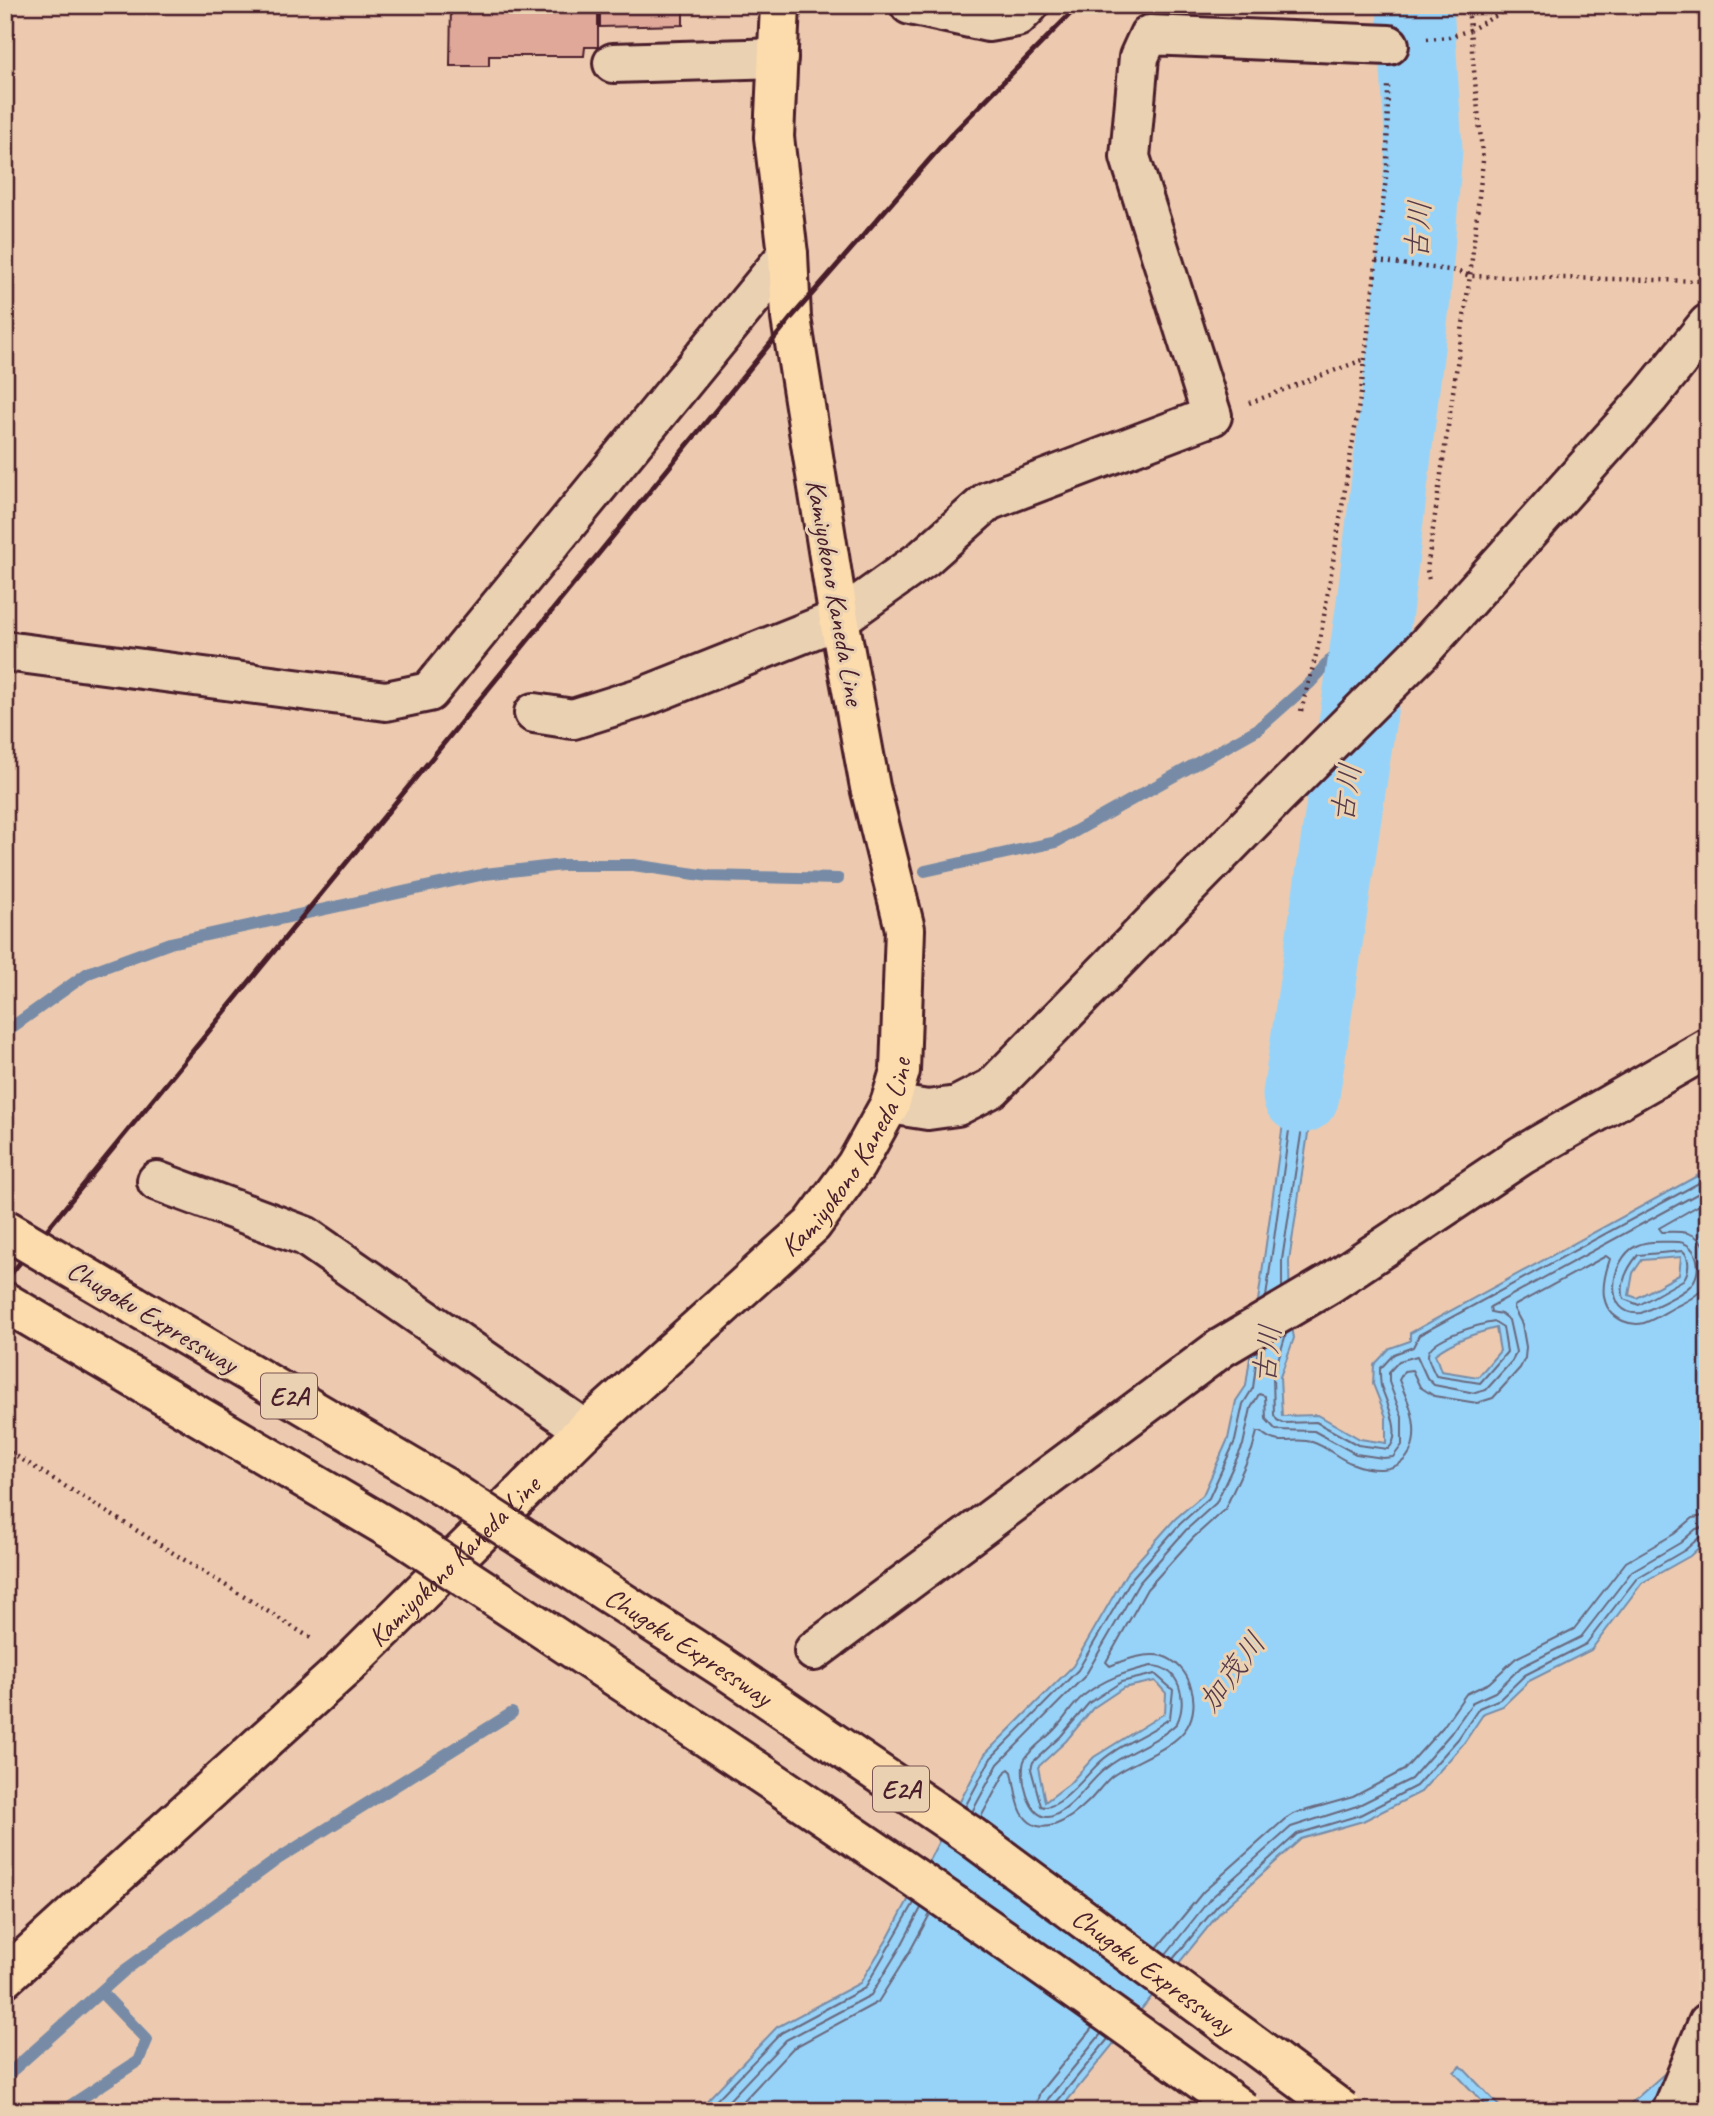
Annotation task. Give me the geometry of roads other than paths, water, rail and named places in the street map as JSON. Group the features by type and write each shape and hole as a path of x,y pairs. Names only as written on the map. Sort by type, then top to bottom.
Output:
{"main road":[{"name":"Kamiyokono Kaneda Line","path":"5,1977 350,1662 585,1430 812,1225 856,1165 890,1104 901,1071 905,929 870,787 839,619 791,318 788,254 774,137 780,5"},
{"name":"Chugoku Expressway","path":"5,1229 444,1488 722,1667 971,1836 1343,2111"},
{"name":"E2A","path":"5,1302 399,1534 683,1721 933,1891 1243,2111"}],"street":[{"path":"910,5 988,22 1017,17 1029,5"},
{"path":"534,713 573,719 643,697 839,619 924,558 988,501 1212,416 1130,158 1139,57 1149,35 1389,45"},
{"path":"613,63 778,58"},
{"path":"5,651 386,701 429,692 788,254"},
{"path":"890,1104 928,1110 957,1106 992,1088 1428,643 1650,396 1708,324"},
{"path":"814,1651 1221,1348 1329,1284 1522,1155 1708,1048"},
{"path":"157,1181 305,1236 585,1430"},
{"path":"1672,2111 1708,2022"}],"water":[{"name":"加茂川","path":"1302,989 1329,992 1289,1261 1290,1316 1294,1338 1280,1377 1282,1416 1318,1415 1360,1439 1386,1443 1386,1417 1373,1384 1374,1365 1390,1348 1410,1341 1410,1333 1708,1170 1708,1539 1690,1556 1642,1583 1591,1650 1529,1681 1503,1706 1484,1713 1464,1743 1421,1792 1363,1821 1301,1839 1221,1911 1059,2111 697,2111 777,2027 860,1983 888,1938 985,1754 1073,1666 1126,1574 1175,1519 1203,1495 1228,1439 1236,1401 1246,1386","holes":["1681,1257 1679,1275 1637,1298 1629,1295 1633,1273 1642,1260","1496,1328 1500,1351 1478,1377 1441,1371 1435,1354 1472,1335","1155,1681 1166,1693 1165,1713 1094,1757 1069,1784 1045,1802 1038,1767 1066,1741 1093,1708 1123,1688"]},
{"path":"1461,2066 1504,2111 1491,2111 1454,2072"},
{"path":"1673,2066 1667,2087 1641,2111 1622,2111"}],"waterway":[{"name":"古川","path":"1301,1095 1374,611 1412,297 1424,150 1415,5"},
{"path":"925,871 1056,842 1258,729 1310,683 1374,611"},
{"path":"5,1032 88,973 170,943 485,874 562,865 633,865 709,876 838,879"},
{"path":"5,2077 125,1970 278,1859 512,1713"},
{"path":"62,2111 138,2061 147,2040 101,1992"}],"railway":[{"path":"5,1281 791,318 951,135 1079,5"}]}
